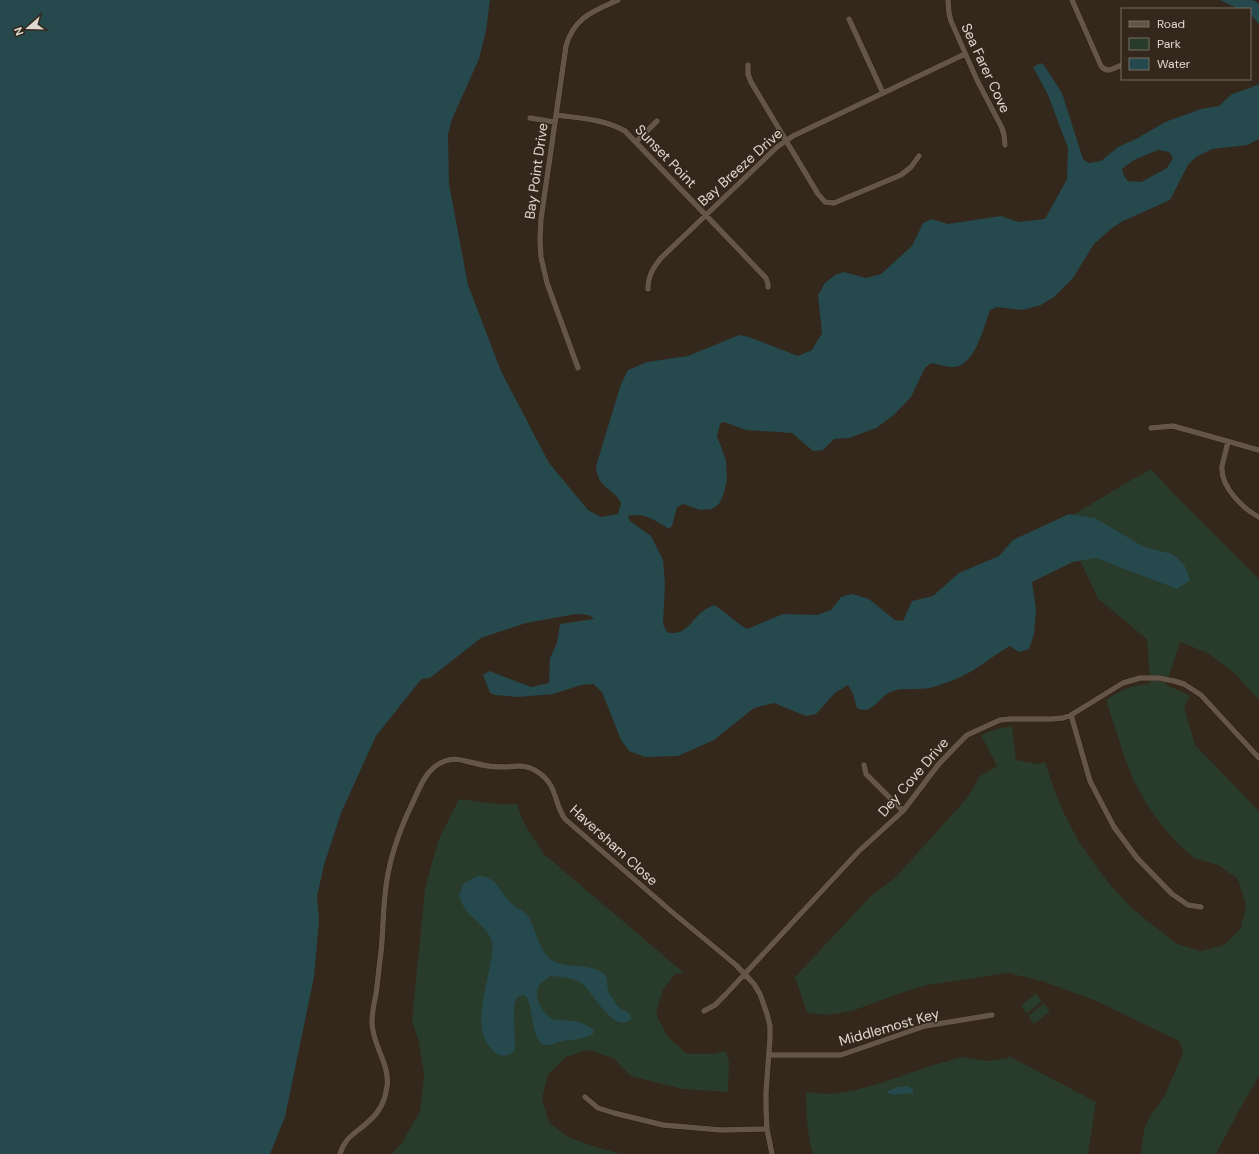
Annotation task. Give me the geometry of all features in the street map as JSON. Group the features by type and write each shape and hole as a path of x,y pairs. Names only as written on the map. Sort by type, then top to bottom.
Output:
{"street":[{"name":"Bay Point Drive","path":"578,368 547,283 540,250 541,219 566,46 572,30 582,18 618,0"},
{"name":"Sea Farer Cove","path":"948,0 951,21 977,80 1002,128 1005,145"},
{"path":"1072,0 1101,66 1106,71"},
{"path":"849,19 883,93"},
{"name":"Bay Breeze Drive","path":"648,289 649,276 661,258 785,141 965,54"},
{"path":"748,65 748,74 751,82 785,141 818,194 822,199 829,203 834,203 845,199 901,174 911,167 919,156"},
{"path":"1102,77 1106,71 1121,65"},
{"name":"Sunset Point","path":"556,115 597,121 613,125 625,131 766,278 768,287"},
{"path":"530,118 555,122"},
{"path":"636,142 657,121"},
{"path":"1151,428 1173,426 1259,450"},
{"path":"1228,442 1222,468 1224,481 1229,490 1249,511 1259,517"},
{"name":"Dey Cove Drive","path":"704,1011 715,1005 859,851 903,811 938,765 958,744 968,735 1000,720 1063,718 1071,715 1123,683 1140,678 1159,678 1184,684 1201,695 1259,758"},
{"path":"1071,715 1090,781 1114,827 1137,858 1172,894 1188,905 1201,907"},
{"name":"Haversham Close","path":"340,1154 344,1143 348,1138 369,1122 374,1116 384,1099 387,1088 387,1071 373,1035 372,1018 379,966 385,894 398,837 416,794 427,774 443,762 456,759 482,765 523,767 536,771 542,775 551,786 557,806 565,819 745,974 760,994 767,1014 770,1038 766,1109 767,1130 772,1154"},
{"path":"864,766 866,774 903,811"},
{"name":"Middlemost Key","path":"769,1055 841,1055 925,1026 992,1015"},
{"path":"585,1097 598,1108 663,1125 721,1130 767,1130"}],"green space":[{"path":"1151,469 1259,579 1259,700 1235,674 1208,653 1180,642 1166,685 1190,696 1184,707 1195,745 1259,811 1259,1076 1216,1154 1141,1154 1144,1129 1150,1116 1164,1097 1183,1053 1179,1041 1096,1001 1045,982 1008,973 928,985 852,1011 830,1015 807,1013 794,978 871,896 895,878 967,798 980,776 997,766 981,735 996,729 1012,726 1016,760 1039,764 1045,762 1065,815 1078,840 1112,887 1133,909 1177,944 1200,951 1224,945 1241,928 1246,905 1238,879 1218,865 1194,858 1175,841 1146,803 1133,779 1106,700 1126,689 1150,684 1147,639 1098,599 1062,522"},
{"path":"459,799 498,804 517,804 524,823 544,854 684,973 675,974 663,990 656,1014 668,1037 687,1054 713,1054 725,1051 729,1061 728,1092 682,1089 631,1076 613,1058 588,1050 566,1057 548,1075 542,1099 549,1122 568,1137 621,1154 392,1154 403,1141 420,1111 424,1075 419,1043 412,1020 425,889 438,841"},
{"path":"1036,993 1042,1001 1027,1014 1021,1006"},
{"path":"1044,1003 1050,1011 1034,1024 1028,1016"},
{"path":"964,1057 989,1061 1011,1057 1096,1102 1088,1154 813,1154 807,1123 806,1092 829,1094 869,1087"}],"water":[{"path":"0,0 490,0 486,31 479,59 452,119 448,135 449,184 468,285 501,371 549,463 588,510 601,517 618,514 621,503 614,493 599,480 596,466 621,384 628,370 647,362 688,356 739,335 749,337 798,356 812,350 822,333 818,295 825,283 835,275 844,272 866,278 881,274 912,246 923,223 932,219 948,224 1001,216 1019,222 1045,219 1067,179 1068,148 1048,95 1033,67 1041,63 1044,65 1062,93 1083,159 1089,163 1101,161 1118,147 1136,139 1165,122 1201,109 1219,106 1232,94 1259,84 1259,139 1247,145 1212,149 1196,157 1188,165 1170,200 1121,222 1111,229 1094,244 1073,278 1054,297 1041,305 1023,310 997,307 990,310 978,344 967,360 961,365 953,367 931,363 925,368 911,397 894,415 876,428 849,438 834,439 823,450 813,451 792,433 746,430 724,422 720,424 717,436 726,460 727,480 724,493 719,504 712,509 700,510 683,504 677,507 672,526 669,529 655,520 645,516 628,516 630,521 651,536 663,560 665,584 663,624 667,632 674,633 684,630 704,610 714,605 747,629 783,614 817,615 831,610 841,597 852,594 869,599 895,620 903,621 912,601 933,596 959,573 999,556 1013,540 1069,514 1095,518 1144,547 1172,554 1184,564 1190,580 1177,589 1096,558 1073,562 1032,582 1036,610 1034,634 1029,649 1019,652 1010,646 972,671 958,678 923,689 902,689 893,691 888,693 868,709 863,710 857,708 853,694 848,685 835,693 816,714 806,716 774,703 754,708 714,740 678,756 645,757 629,751 621,740 602,692 593,684 581,685 553,694 518,697 495,695 490,693 483,675 489,671 531,687 549,683 550,658 557,643 560,624 594,619 589,615 576,614 526,623 481,638 430,678 422,679 419,682 376,736 341,813 324,865 317,897 319,920 314,977 285,1117 270,1154 0,1154","holes":["1158,150 1169,152 1173,158 1167,168 1141,182 1128,181 1124,176 1122,169 1134,160"]},
{"path":"1220,0 1253,0 1259,4 1259,24 1251,15 1251,8 1237,8"},
{"path":"478,876 494,882 508,900 529,918 540,945 548,957 561,964 592,968 605,975 609,994 621,1009 630,1014 631,1019 624,1023 618,1022 604,1010 581,983 570,978 550,976 540,984 537,993 539,1003 545,1013 554,1019 583,1023 594,1031 593,1034 582,1038 549,1045 540,1043 535,1031 528,1000 525,995 522,995 517,999 514,1007 515,1050 506,1056 499,1055 493,1051 488,1045 484,1036 481,1016 492,956 492,942 488,933 465,909 459,895 464,883"},
{"path":"908,1086 913,1089 913,1093 893,1095 888,1093 888,1091 897,1087"}]}
